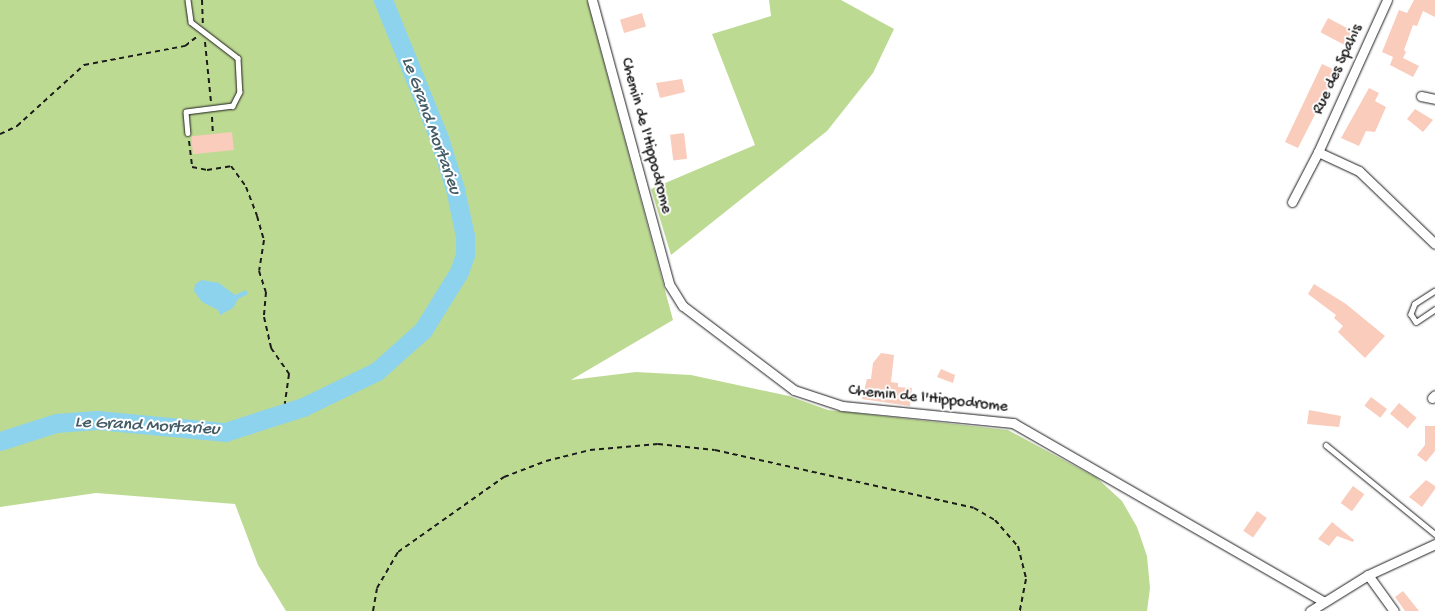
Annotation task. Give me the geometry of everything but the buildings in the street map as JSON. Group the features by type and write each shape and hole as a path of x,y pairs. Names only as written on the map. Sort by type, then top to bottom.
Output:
{"street":[{"name":"Chemin de l'Hippodrome","path":"592,0 669,284 683,306 794,390 842,406 1013,423 1323,601"},
{"name":"Rue des Spahis","path":"1292,202 1318,152 1387,0"},
{"path":"1421,96 1435,99"},
{"path":"1318,152 1359,171 1435,244"},
{"path":"1310,611 1323,601 1368,575 1435,544"},
{"path":"1368,575 1394,611"}],"lane":[{"path":"188,0 191,22 238,58 240,92 233,106 186,112 188,133"},
{"path":"1435,291 1415,304 1411,314 1416,322 1435,309"},
{"path":"1326,445 1435,534"}],"path":[{"path":"202,0 213,134"},
{"path":"0,134 18,126 84,64 185,46 204,32"},
{"path":"188,133 192,167 207,170 231,166 246,187 257,216 264,240 259,272 266,292 266,325 270,348 289,374 285,404"},
{"path":"373,611 377,588 398,552 412,540 504,477 546,460 590,450 658,444 716,450 974,508 995,520 1018,546 1026,579 1020,611"}],"green space":[{"path":"0,0 587,0 673,320 571,380 636,372 691,375 789,396 828,410 1008,430 1097,478 1122,501 1137,527 1147,556 1150,588 1147,611 286,611 258,565 235,504 96,493 0,507"},
{"path":"769,0 841,0 894,29 873,73 827,131 671,255 651,189 755,145 712,34 771,16"}],"water":[{"path":"202,280 219,283 235,295 246,290 248,294 238,299 233,308 220,315 218,310 202,302 194,291 195,284"}],"waterway":[{"name":"Le Grand Mortarieu","path":"0,441 56,423 97,420 225,432 303,407 377,371 423,330 459,272 465,255 465,236 455,189 439,138 383,0"}]}
